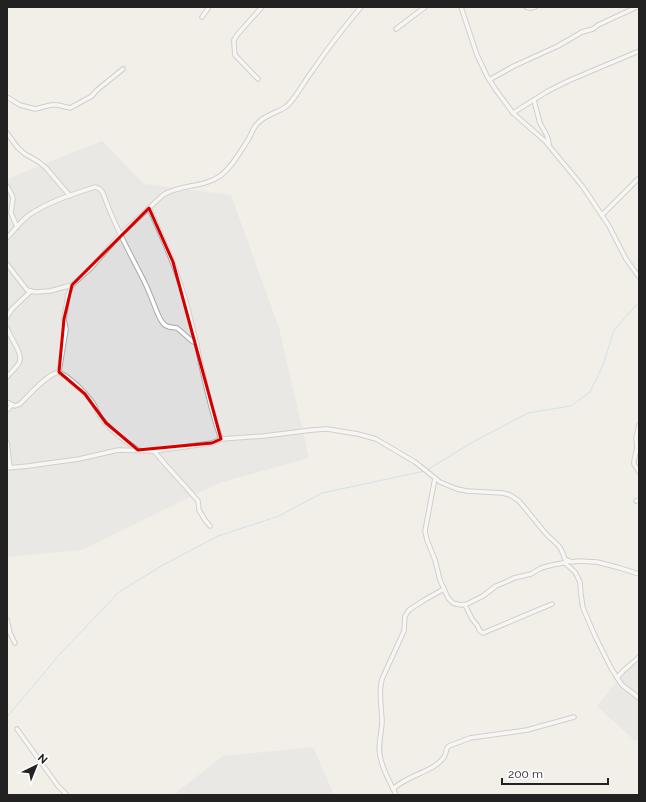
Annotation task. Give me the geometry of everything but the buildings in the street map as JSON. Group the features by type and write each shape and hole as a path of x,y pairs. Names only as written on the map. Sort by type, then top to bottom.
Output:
{"street":[{"path":"202,17 209,7"},
{"path":"258,80 236,55 234,40 262,7"},
{"path":"7,264 27,290 35,292 50,291 72,285 90,269 120,235 167,192 178,188 210,182 221,175 241,152 257,124 287,105 361,7"},
{"path":"396,29 425,7"},
{"path":"461,7 477,55 489,80 513,114 549,144 583,187 609,226 626,259 639,277"},
{"path":"526,7 535,7"},
{"path":"489,80 514,66 558,46 582,32 637,7"},
{"path":"513,114 548,91 639,51"},
{"path":"7,97 20,105 35,109 58,105 70,108 92,96 97,90 123,69"},
{"path":"534,100 540,122 548,135 549,144"},
{"path":"7,133 18,148 46,168 70,196"},
{"path":"602,215 639,178"},
{"path":"7,186 13,198 11,212 17,227"},
{"path":"7,238 28,216 70,196 96,187 98,188 101,190 120,235 163,323 168,327 177,328 197,344"},
{"path":"149,208 173,262 186,303 197,344 202,373 214,422 221,439"},
{"path":"59,372 66,329 64,319 68,296 72,285"},
{"path":"7,317 12,309 31,291"},
{"path":"7,330 21,359 19,364 7,377"},
{"path":"7,402 16,406 20,404 44,380 59,372"},
{"path":"59,372 67,377 85,394 106,423 129,444 138,450"},
{"path":"7,410 12,405"},
{"path":"639,425 634,461 634,464 639,472"},
{"path":"7,442 8,468 79,459 118,450 154,451 212,443 221,439 264,436 312,430 342,430 376,439 415,462 444,484 467,491 503,493 519,501 547,535 561,549 565,559 575,572 580,582 582,602 589,622 611,668 622,685 639,698"},
{"path":"154,451 198,502 199,510 210,526"},
{"path":"435,478 425,531 440,580 448,598 453,603 465,605 483,596 496,586 514,578 528,575 546,567 567,562 598,562 639,574"},
{"path":"396,795 380,759 379,748 382,723 380,692 382,679 404,631 405,616 409,610 444,588"},
{"path":"465,605 472,619 483,634 552,604"},
{"path":"7,620 10,633 15,643"},
{"path":"617,678 639,657"},
{"path":"393,789 402,782 440,761 446,755 447,748 449,746 470,738 527,730 574,718"},
{"path":"17,729 58,786 67,795"}],"highlighted area":[{"path":"149,208 173,262 221,439 212,443 138,450 106,423 85,394 59,372 64,319 72,285"}],"shaded area":[{"path":"102,141 144,184 231,195 279,328 309,458 219,483 82,550 7,557 7,179"},
{"path":"639,654 639,738 635,741 597,706"},
{"path":"313,747 334,795 173,795 223,756"}],"waterway":[{"path":"427,470 471,443 528,413 571,406 590,392 603,365 614,330 639,302"},
{"path":"7,717 60,654 119,592 163,565 218,536 279,516 322,493 425,471"}]}
